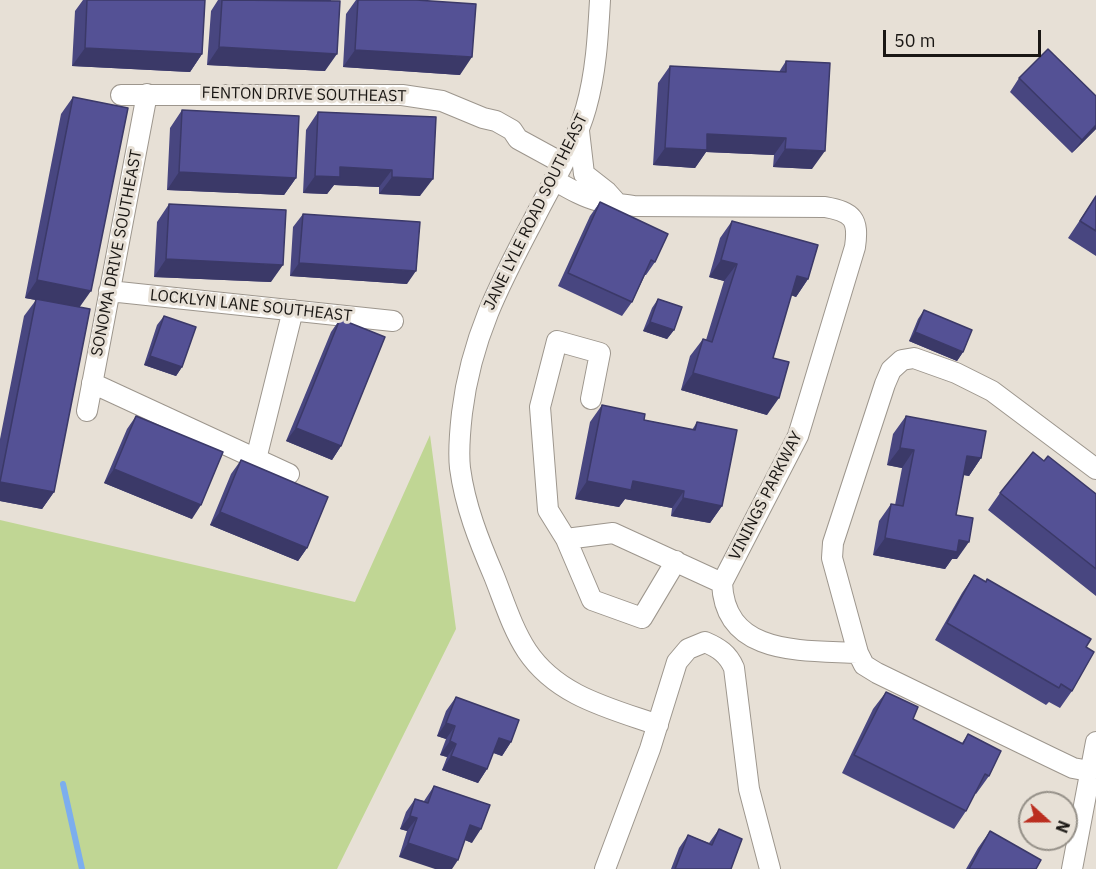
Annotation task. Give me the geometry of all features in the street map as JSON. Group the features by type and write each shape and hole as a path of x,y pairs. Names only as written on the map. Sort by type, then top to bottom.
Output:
{"street":[{"name":"JANE LYLE ROAD SOUTHEAST","path":"600,0 595,64 586,108 558,172 500,284 477,342 469,372 460,435 460,466 465,497 478,539 517,633 536,663 556,682 577,696 658,725"},
{"name":"SONOMA DRIVE SOUTHEAST","path":"87,411 147,94"},
{"name":"FENTON DRIVE SOUTHEAST","path":"121,95 402,95 442,101 496,121 512,130 518,139 558,172"},
{"path":"579,127 584,174 616,202"},
{"name":"VININGS PARKWAY","path":"558,172 590,199 603,202 654,207 825,207 838,209 851,216 858,229 855,247 798,436 722,583"},
{"name":"LOCKLYN LANE SOUTHEAST","path":"109,291 393,321"},
{"path":"256,459 293,310"},
{"path":"591,399 600,353 557,341 540,407 548,510 566,539 592,600 642,618 676,561"},
{"path":"1089,771 1073,768 876,673 864,665 858,653 834,573 832,558 833,543 885,384 891,370 902,360 914,357 965,377 992,391 1096,470"},
{"path":"92,383 289,474"},
{"path":"566,539 613,533 722,583 723,599 728,612 740,629 755,639 791,650 858,653"},
{"path":"605,869 658,725 677,662 688,649 705,642 723,651 730,658 734,668 749,789 770,869"},
{"path":"1072,869 1096,742"}],"green space":[{"path":"430,435 456,629 337,869 0,869 0,520 355,602"}],"building":[{"path":"87,0 205,0 202,54 85,48"},
{"path":"222,0 340,1 337,54 219,47"},
{"path":"358,0 416,0 476,4 472,57 355,50"},
{"path":"1048,49 1096,96 1096,125 1082,140 1019,78"},
{"path":"786,61 830,63 825,151 785,149 786,138 707,134 707,150 665,148 670,66 786,72"},
{"path":"73,97 128,108 91,291 37,280"},
{"path":"182,110 299,116 296,178 179,172"},
{"path":"318,112 436,117 433,179 392,177 392,170 340,167 340,177 315,176"},
{"path":"1096,196 1096,231 1080,221"},
{"path":"600,202 668,234 655,262 651,260 632,302 568,273"},
{"path":"169,204 286,210 283,265 166,259"},
{"path":"303,214 420,222 416,271 299,263"},
{"path":"732,221 818,245 808,279 797,276 773,358 789,362 779,398 693,373 703,339 712,342 737,264 721,260"},
{"path":"36,299 90,309 54,492 0,482"},
{"path":"658,299 682,307 674,330 650,322"},
{"path":"924,310 972,330 963,352 915,332"},
{"path":"164,316 196,327 182,367 150,356"},
{"path":"340,319 385,337 341,446 296,428"},
{"path":"602,405 645,414 644,420 695,430 697,422 737,430 722,506 683,498 684,491 633,481 631,490 587,481"},
{"path":"136,416 223,452 201,505 114,469"},
{"path":"906,416 986,431 981,458 967,456 956,515 973,518 969,542 959,540 957,552 885,538 891,504 903,506 914,450 900,448"},
{"path":"1033,452 1044,461 1048,456 1096,494 1096,569 1000,493"},
{"path":"241,460 328,497 307,548 220,512"},
{"path":"974,575 986,582 987,579 1091,639 1086,647 1094,652 1072,691 1061,684 1059,688 947,623"},
{"path":"886,692 918,707 913,719 963,744 968,734 1001,751 989,776 985,774 966,811 854,755"},
{"path":"456,697 519,720 511,742 499,738 487,769 451,756 456,744 450,741 455,726 446,723"},
{"path":"434,786 490,805 481,829 470,825 458,860 408,843 417,818 410,816 415,799 428,803"},
{"path":"719,829 742,839 731,869 675,869 688,835 712,845"},
{"path":"990,831 1018,847 1018,851 1025,851 1041,860 1036,869 969,869"}],"waterway":[{"path":"63,784 82,869"}]}
